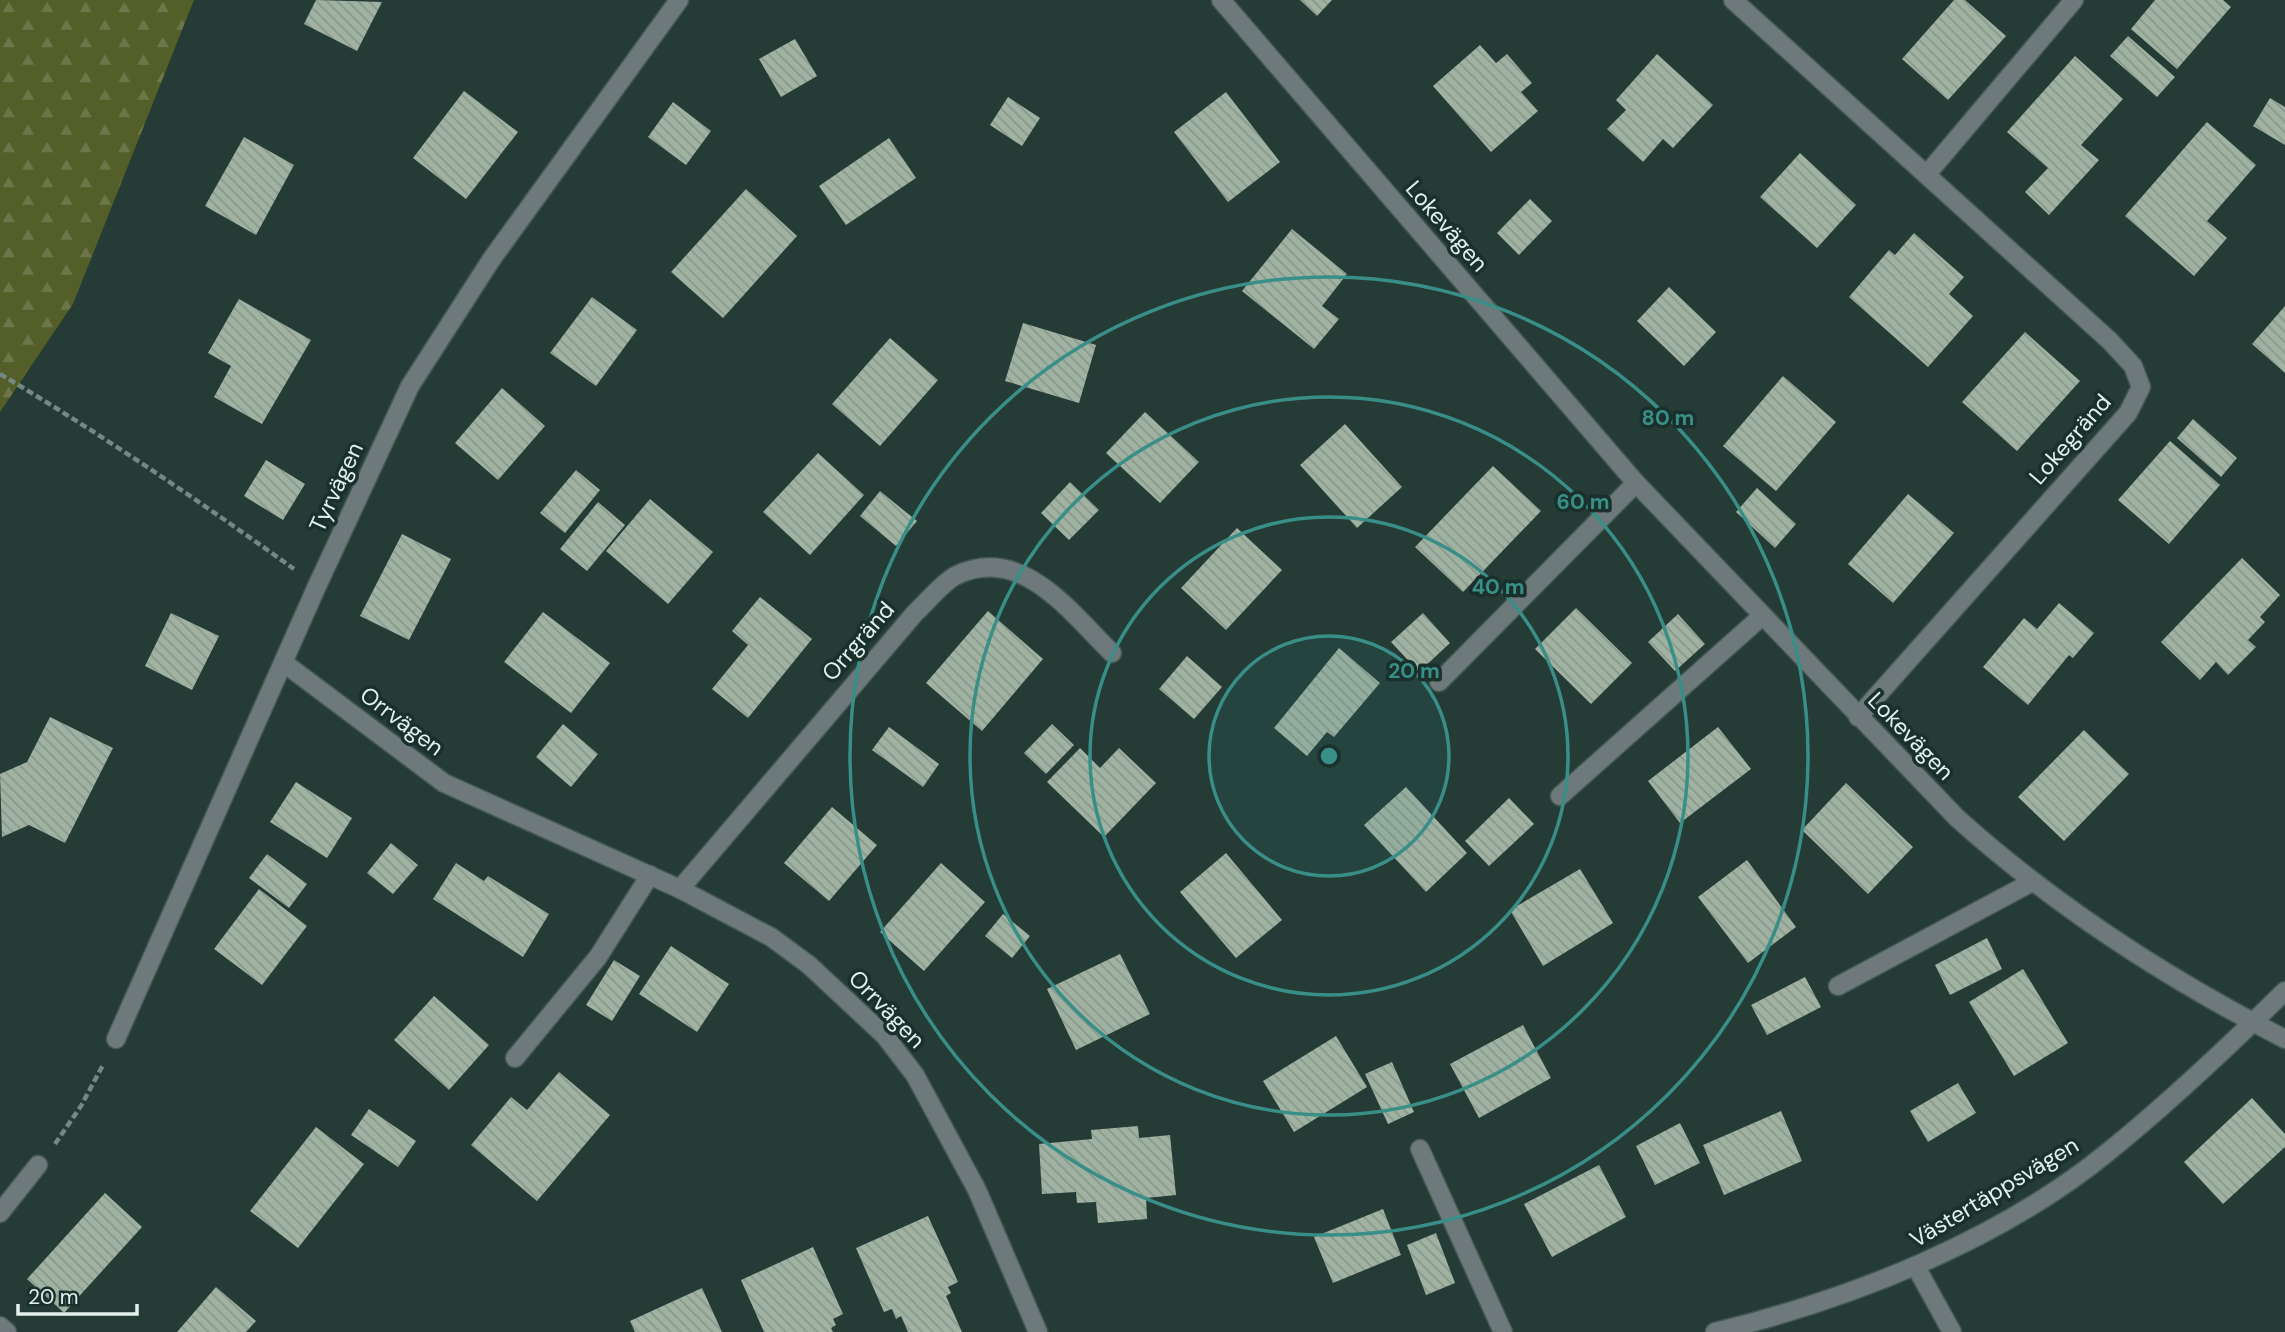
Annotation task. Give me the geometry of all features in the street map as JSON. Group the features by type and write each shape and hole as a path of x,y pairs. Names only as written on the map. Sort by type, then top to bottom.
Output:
{"street":[{"name":"Tyrvägen","path":"116,1039 317,586 410,386 449,322 679,0"},
{"name":"Lokevägen","path":"1221,0 1636,484 1957,818 2032,882 2134,954 2285,1039"},
{"name":"Lokegränd","path":"1733,0 2110,341 2133,366 2141,387 2128,413 1858,717"},
{"path":"1927,174 2074,0"},
{"path":"1439,682 1636,484"},
{"name":"Orrgränd","path":"680,888 915,613 954,577 991,565 1026,574 1058,599 1112,653"},
{"path":"1560,796 1761,617"},
{"name":"Orrvägen","path":"284,663 444,783 680,888 771,937 809,965 885,1036 915,1075 940,1117 987,1212 1038,1332"},
{"path":"515,1058 598,957 650,875"},
{"path":"1838,986 2032,882"},
{"name":"Västertäppsvägen","path":"1715,1332 1764,1320 1916,1267 2030,1205 2107,1153 2253,1023 2285,991"},
{"path":"1420,1149 1503,1332"},
{"path":"0,1213 38,1165"},
{"path":"1916,1267 1952,1332"},
{"path":"0,1326 7,1332"}],"path":[{"path":"0,374 80,421 208,507 317,586"},
{"path":"38,1165 81,1106 116,1039"}],"green space":[{"path":"0,0 194,0 73,304 0,412"}],"building":[{"path":"316,0 382,2 357,51 304,24"},
{"path":"1300,0 1332,0 1317,16"},
{"path":"1954,0 1965,0 2006,36 1948,100 1902,59"},
{"path":"2155,0 2223,0 2231,7 2177,69 2131,29"},
{"path":"2128,36 2175,77 2157,97 2110,56"},
{"path":"795,39 817,76 781,97 759,59"},
{"path":"1480,45 1496,63 1507,54 1532,83 1521,92 1538,111 1491,152 1433,86"},
{"path":"1657,54 1713,105 1673,148 1663,139 1643,162 1607,129 1626,110 1616,100"},
{"path":"2075,56 2123,99 2081,145 2099,160 2049,215 2025,192 2048,168 2007,132"},
{"path":"464,91 518,132 466,199 413,158"},
{"path":"1226,92 1280,162 1228,202 1174,132"},
{"path":"1008,97 1040,118 1022,146 990,125"},
{"path":"2270,98 2285,107 2285,145 2253,126"},
{"path":"673,102 711,131 686,165 648,137"},
{"path":"2207,122 2256,165 2207,221 2227,238 2194,276 2125,216"},
{"path":"244,137 294,165 256,235 205,206"},
{"path":"889,138 916,178 846,225 819,186"},
{"path":"1800,153 1856,205 1817,248 1760,197"},
{"path":"746,189 797,236 723,318 671,272"},
{"path":"1530,199 1552,221 1519,255 1497,233"},
{"path":"1292,229 1347,274 1322,306 1339,319 1314,349 1242,291"},
{"path":"1914,233 1964,277 1949,294 1973,316 1928,367 1849,297 1889,250 1895,255"},
{"path":"1669,287 1716,332 1684,366 1637,321"},
{"path":"592,297 637,330 596,386 550,353"},
{"path":"239,299 311,340 262,424 214,397 231,366 208,353"},
{"path":"2285,306 2285,373 2252,344"},
{"path":"1023,323 1096,345 1079,403 1005,381"},
{"path":"2025,332 2080,381 2017,451 1962,402"},
{"path":"890,338 938,380 880,446 832,404"},
{"path":"1783,376 1836,422 1776,491 1723,446"},
{"path":"502,388 545,426 498,480 455,443"},
{"path":"1145,412 1199,462 1160,503 1106,453"},
{"path":"2193,419 2237,458 2221,477 2177,438"},
{"path":"1345,424 1402,487 1357,528 1300,465"},
{"path":"2170,441 2220,485 2169,544 2118,500"},
{"path":"818,453 864,495 810,555 763,512"},
{"path":"266,460 305,484 283,520 244,496"},
{"path":"1493,466 1541,511 1463,592 1415,547"},
{"path":"576,470 600,490 565,533 540,513"},
{"path":"1070,482 1099,510 1069,540 1041,513"},
{"path":"1757,488 1796,524 1775,548 1736,512"},
{"path":"880,491 917,521 896,546 860,516"},
{"path":"1908,494 1954,533 1893,603 1848,564"},
{"path":"650,499 713,552 668,604 606,551"},
{"path":"598,502 625,525 587,571 560,549"},
{"path":"1237,528 1282,570 1226,630 1181,588"},
{"path":"402,534 451,559 409,640 360,616"},
{"path":"2242,558 2280,595 2260,617 2265,622 2248,640 2256,647 2228,675 2216,662 2200,680 2161,642"},
{"path":"760,597 812,639 748,718 712,689 748,645 732,631"},
{"path":"2059,603 2094,633 2073,658 2069,655 2028,705 1983,667 2024,618 2037,629"},
{"path":"1576,608 1632,663 1591,704 1535,649"},
{"path":"988,611 1043,659 982,731 926,683"},
{"path":"543,612 610,663 571,713 504,662"},
{"path":"171,613 219,636 192,690 145,666"},
{"path":"1423,613 1450,643 1419,672 1391,642"},
{"path":"1678,614 1705,644 1675,671 1648,642"},
{"path":"1339,648 1380,683 1334,737 1327,732 1307,756 1274,728"},
{"path":"1187,656 1222,687 1194,719 1159,689"},
{"path":"50,717 113,748 65,843 29,825 2,837 0,774 27,762"},
{"path":"563,724 598,754 571,787 536,757"},
{"path":"1052,724 1074,745 1046,774 1024,753"},
{"path":"889,727 939,764 923,787 872,750"},
{"path":"1718,727 1751,769 1680,823 1648,781"},
{"path":"2084,730 2129,774 2064,841 2018,797"},
{"path":"1080,748 1100,768 1119,748 1156,783 1104,837 1047,782"},
{"path":"296,782 352,818 327,858 270,822"},
{"path":"1846,783 1913,847 1868,894 1802,830"},
{"path":"1406,787 1467,853 1426,892 1364,825"},
{"path":"1509,798 1534,824 1489,866 1465,841"},
{"path":"832,807 877,845 829,901 784,863"},
{"path":"391,843 418,865 393,894 367,873"},
{"path":"1226,853 1282,920 1236,958 1180,892"},
{"path":"267,854 307,884 289,908 249,878"},
{"path":"1747,860 1796,927 1748,963 1698,897"},
{"path":"456,863 484,881 488,876 549,914 523,957 433,899"},
{"path":"941,863 985,902 924,971 880,932"},
{"path":"1580,869 1613,923 1543,966 1510,910"},
{"path":"259,889 307,926 262,985 214,949"},
{"path":"1003,914 1030,936 1012,958 985,936"},
{"path":"1987,938 2002,969 1950,995 1935,965"},
{"path":"671,946 729,984 697,1032 639,994"},
{"path":"1120,954 1150,1014 1076,1050 1047,989"},
{"path":"614,960 640,976 612,1021 586,1005"},
{"path":"2023,969 2068,1043 2014,1076 1969,1002"},
{"path":"1805,977 1821,1007 1767,1035 1751,1005"},
{"path":"434,996 489,1045 449,1090 394,1040"},
{"path":"1523,1025 1551,1078 1479,1118 1450,1064"},
{"path":"1336,1036 1367,1087 1294,1132 1263,1081"},
{"path":"1392,1062 1414,1112 1388,1124 1365,1074"},
{"path":"559,1072 610,1115 537,1201 471,1145 511,1097 527,1110"},
{"path":"1958,1083 1976,1113 1928,1142 1910,1111"},
{"path":"2252,1098 2285,1134 2285,1147 2223,1204 2184,1162"},
{"path":"369,1109 416,1141 398,1167 351,1135"},
{"path":"1781,1111 1802,1161 1724,1195 1703,1145"},
{"path":"1680,1123 1700,1163 1655,1185 1636,1146"},
{"path":"1138,1126 1139,1138 1170,1135 1176,1195 1146,1198 1147,1219 1098,1223 1096,1202 1077,1203 1076,1192 1042,1194 1039,1144 1092,1139 1091,1130"},
{"path":"316,1127 364,1164 298,1248 250,1211"},
{"path":"1599,1165 1626,1217 1552,1257 1524,1204"},
{"path":"105,1193 142,1227 64,1313 27,1279"},
{"path":"1383,1209 1401,1255 1333,1283 1314,1237"},
{"path":"928,1216 958,1282 948,1287 951,1293 946,1296 962,1332 908,1332 901,1316 896,1319 892,1309 884,1312 856,1248"},
{"path":"1436,1233 1455,1283 1426,1295 1407,1245"},
{"path":"813,1247 843,1314 833,1319 836,1325 831,1328 833,1332 764,1332 741,1280"},
{"path":"216,1287 256,1321 246,1332 177,1332"},
{"path":"702,1288 722,1332 635,1332 630,1321"}]}
